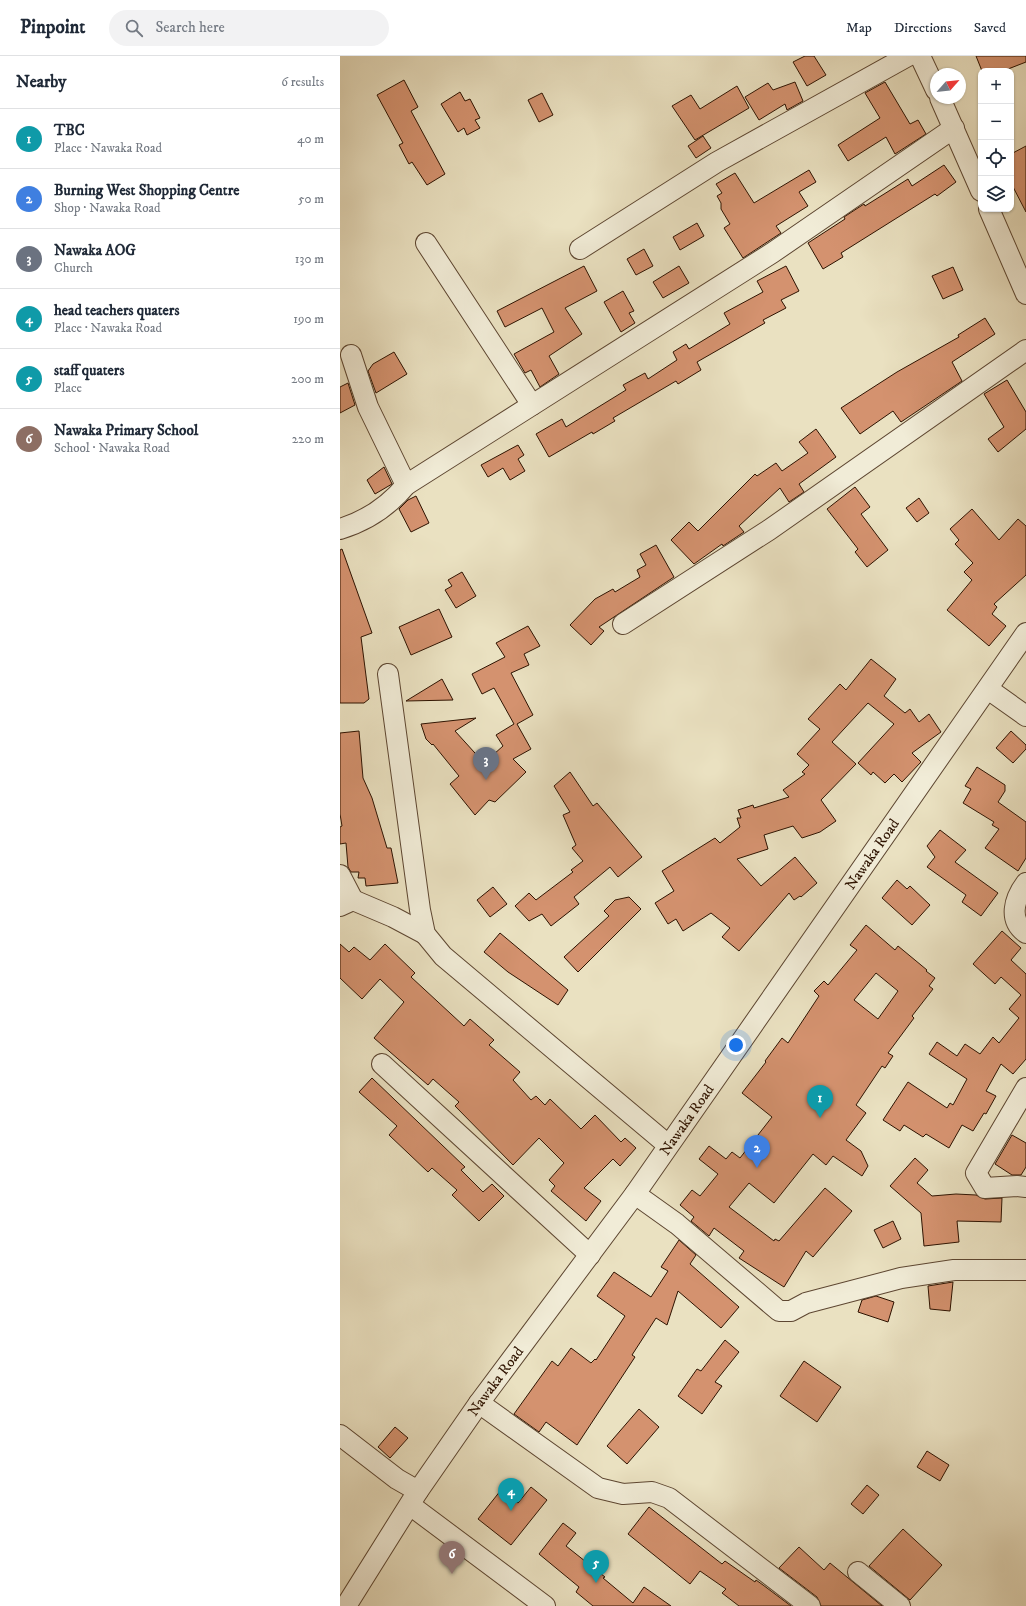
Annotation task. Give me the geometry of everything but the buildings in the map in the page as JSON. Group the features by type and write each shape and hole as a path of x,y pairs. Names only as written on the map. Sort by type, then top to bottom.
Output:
{"street":[{"path":"580,249 717,162 908,56"},
{"path":"920,56 930,77"},
{"path":"943,104 978,184"},
{"path":"340,529 358,523 385,506 406,485 772,253 954,128"},
{"path":"990,212 1026,294"},
{"path":"426,243 532,405"},
{"path":"623,624 769,530 1026,350"},
{"path":"351,355 368,407 406,485"},
{"name":"Nawaka Road","path":"346,1606 414,1498 479,1403 635,1194 1026,633"},
{"path":"388,674 420,910 425,934"},
{"path":"988,689 1026,716"},
{"path":"340,875 347,903 393,917 425,934 443,956 668,1145"},
{"path":"1026,884 1019,893 1013,914 1019,928 1026,933"},
{"path":"382,1064 590,1255"},
{"path":"1026,1088 976,1173 985,1188 1017,1186 1026,1187"},
{"path":"635,1194 677,1224 779,1311 791,1311 806,1303 901,1278 954,1270 1026,1270"},
{"path":"479,1403 598,1488 623,1494 652,1492 669,1498 810,1606"},
{"path":"340,1436 397,1478 414,1498 545,1606"},
{"path":"858,1572 900,1606"}],"place":[{"name":"Nawaka AOG","path":"486,780"},
{"name":"TBC","path":"820,1118"},
{"name":"Burning West Shopping Centre","path":"757,1168"},
{"name":"head teachers quaters","path":"511,1511"},
{"name":"Nawaka Primary School","path":"452,1574"},
{"name":"staff quaters","path":"596,1583"}]}
